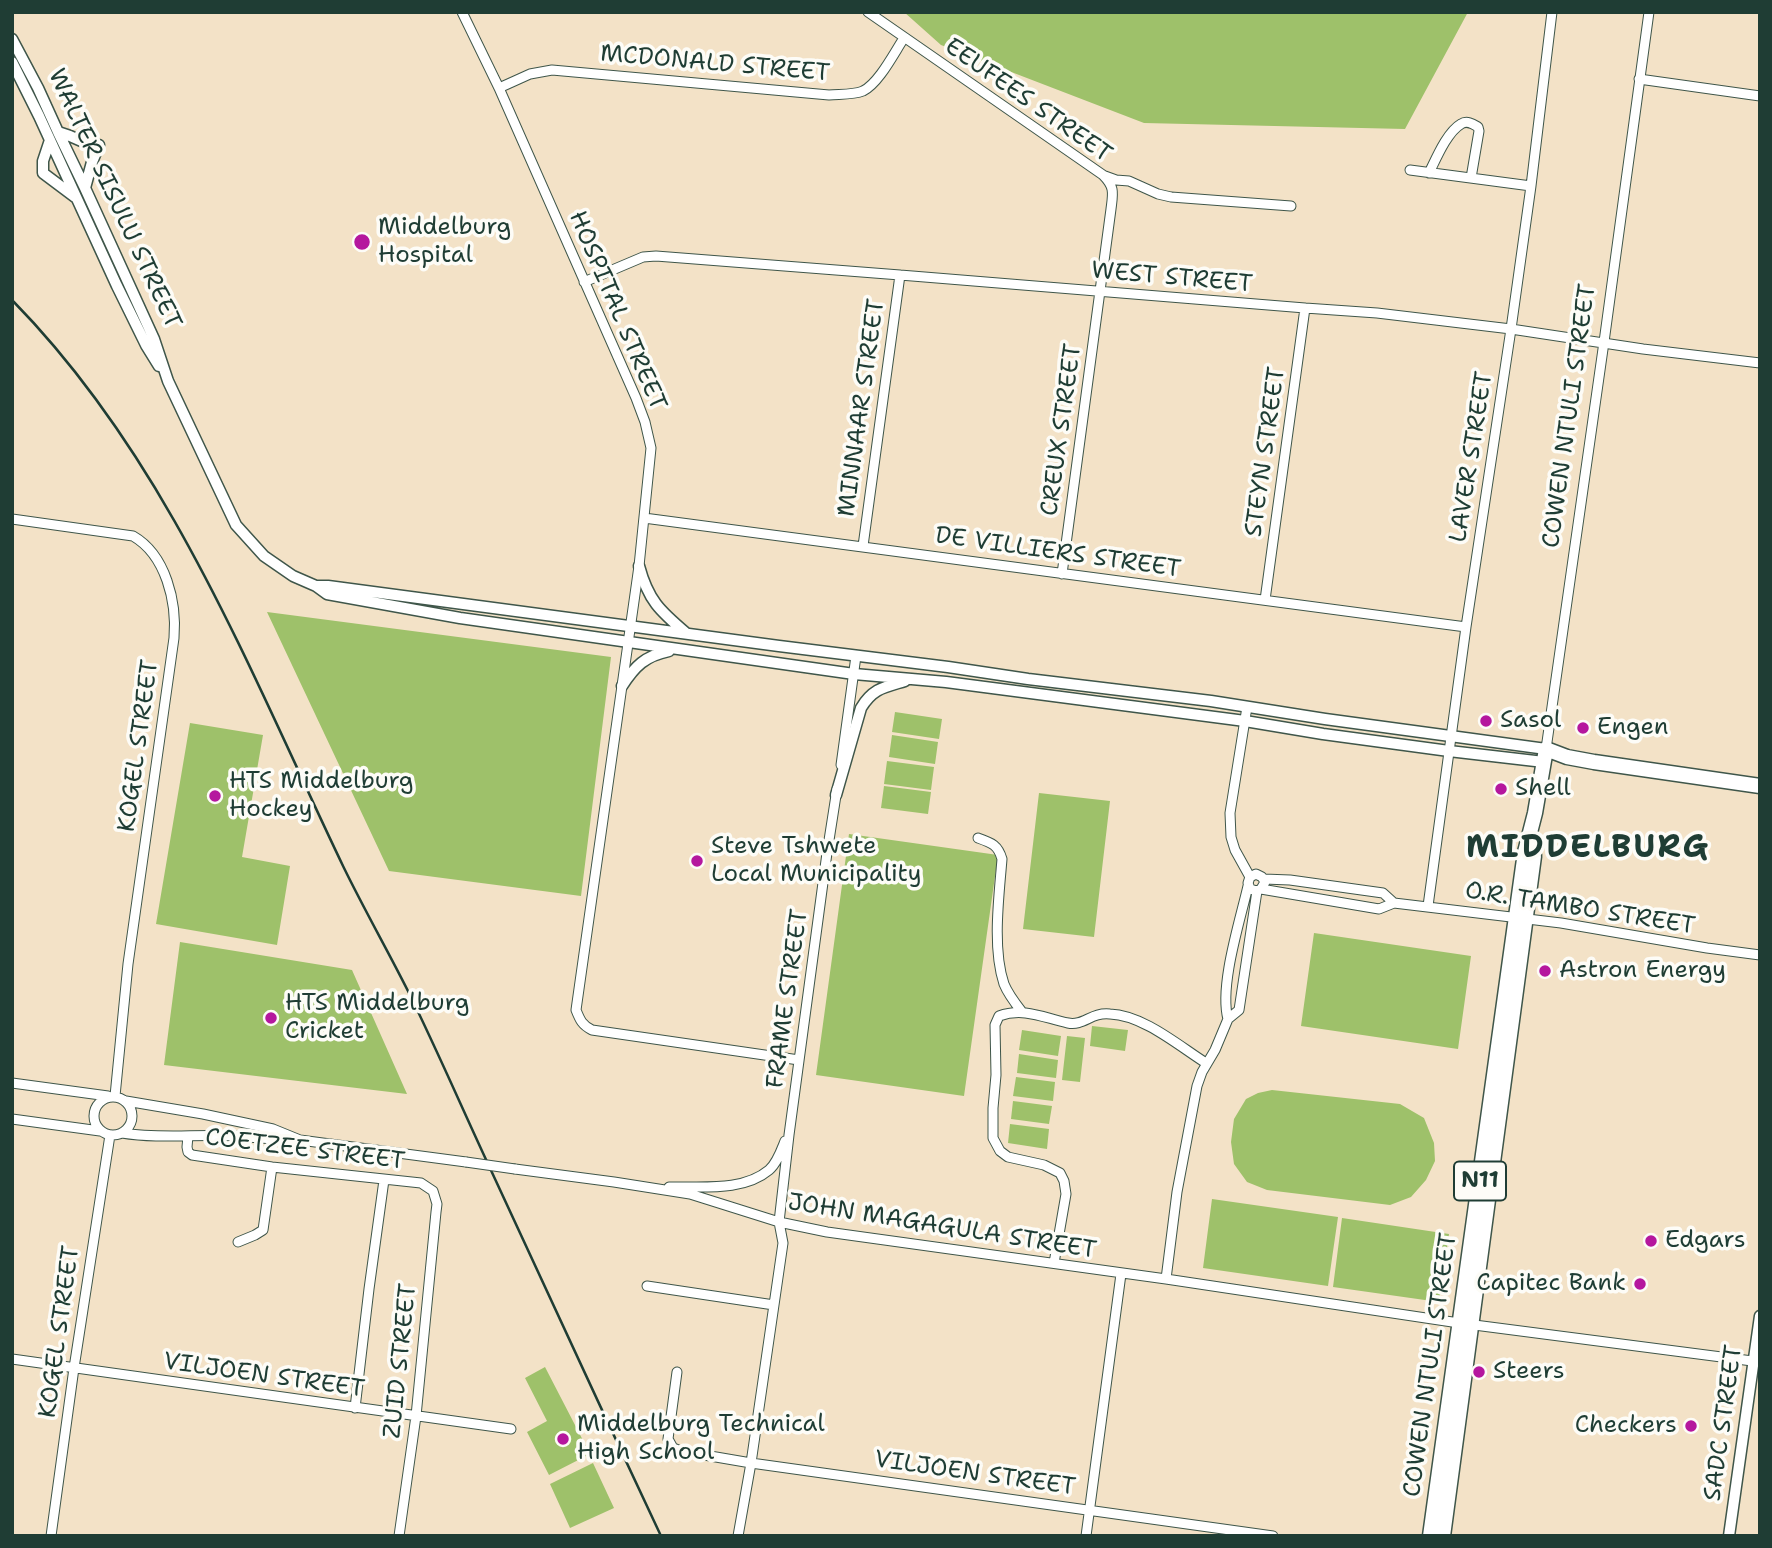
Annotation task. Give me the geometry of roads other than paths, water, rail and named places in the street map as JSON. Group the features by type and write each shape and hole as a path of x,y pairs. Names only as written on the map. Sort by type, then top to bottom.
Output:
{"highway":[{"path":"1545,755 1760,786"},
{"name":"COWEN NTULI STREET","path":"1430,1536 1465,1324 1521,918 1534,854 1533,826 1545,755"},
{"name":"COWEN NTULI STREET","path":"1443,1536 1465,1324"}],"main road":[{"name":"WALTER SISULU STREET","path":"12,39 38,88 78,199 117,286 146,345 168,381 236,525 264,556 293,576 327,594 460,618 854,674 946,682 1449,751 1545,755"},
{"name":"WALTER SISULU STREET","path":"12,62 85,188 155,339 168,381"},
{"path":"78,199 43,173 43,161 54,136 97,146 85,188"},
{"path":"639,566 650,597 686,633"},
{"path":"316,586 1212,701 1451,737 1545,755"},
{"path":"622,686 631,672 653,654 678,649"},
{"path":"946,682 948,667"},
{"path":"836,795 861,708 867,698 878,689 911,679"},
{"path":"1086,701 1088,687"},
{"name":"SADC STREET","path":"1729,1536 1757,1362 1760,1316"}],"street":[{"name":"HOSPITAL STREET","path":"463,12 636,398 650,439 639,566 576,1010 584,1027 592,1030 799,1059"},
{"name":"EEUFEES STREET","path":"868,12 1104,175 1111,183 1113,191 1100,291"},
{"name":"LAVER STREET","path":"1428,906 1531,186 1552,12"},
{"name":"COWEN NTULI STREET","path":"1545,755 1649,12"},
{"name":"MCDONALD STREET","path":"499,88 530,74 552,70 829,95 848,93 862,91 874,83 904,38"},
{"path":"1639,79 1760,96"},
{"path":"1429,173 1447,139 1461,124 1467,122 1478,127 1479,131 1471,178"},
{"path":"1410,170 1531,186"},
{"path":"1104,175 1171,197 1291,206"},
{"name":"WEST STREET","path":"584,282 643,257 656,256 1377,313 1760,363"},
{"name":"MINNAAR STREET","path":"863,546 900,275"},
{"name":"CREUX STREET","path":"1062,574 1100,291"},
{"name":"STEYN STREET","path":"1265,600 1306,308"},
{"name":"DE VILLIERS STREET","path":"644,518 1466,627"},
{"name":"KOGEL STREET","path":"12,519 133,536 149,550 163,572 173,600 173,638 112,1096"},
{"name":"FRAME STREET","path":"738,1536 783,1244 779,1222 789,1135 856,656"},
{"path":"1166,1279 1177,1192 1198,1086 1228,1019 1239,1010 1256,885 1241,864 1231,837 1230,813 1247,707"},
{"path":"978,838 1000,850 1003,859 997,925 1001,968 1004,985 1021,1012"},
{"name":"O.R. TAMBO STREET","path":"1256,885 1283,879 1383,893 1394,903"},
{"path":"1317,899 1319,884"},
{"path":"1228,1019 1224,1006 1230,965 1256,885"},
{"name":"O.R. TAMBO STREET","path":"1256,885 1379,909 1394,903 1428,906 1760,955"},
{"path":"1054,1263 1066,1194 1064,1181 1060,1173 1044,1165 1008,1157 1000,1151 993,1138 995,1026 999,1016 1009,1012 1021,1012 1044,1015 1072,1024 1098,1014 1115,1014 1138,1020 1206,1063"},
{"path":"12,1083 112,1096 126,1101 133,1114 132,1122 122,1133"},
{"path":"100,1131 96,1125 94,1111 97,1105 112,1096"},
{"name":"JOHN MAGAGULA STREET","path":"126,1101 273,1129 300,1140 653,1188 690,1195 779,1222 827,1232 1465,1324 1757,1362"},
{"path":"12,1119 100,1131 110,1135 122,1133 144,1136 233,1136 300,1140"},
{"name":"KOGEL STREET","path":"51,1536 110,1135"},
{"path":"653,1188 732,1185 755,1180 771,1168 789,1135"},
{"name":"COETZEE STREET","path":"188,1136 188,1152 192,1155 272,1167 421,1183 433,1191"},
{"path":"238,1242 263,1230 272,1167"},
{"path":"355,1408 384,1180"},
{"name":"ZUID STREET","path":"399,1536 415,1416 437,1204 433,1191"},
{"path":"1086,1536 1121,1274"},
{"path":"647,1286 774,1305"},
{"name":"VILJOEN STREET","path":"12,1359 511,1429"},
{"name":"VILJOEN STREET","path":"677,1372 668,1439 673,1448 681,1451 1273,1536"}],"railway":[{"path":"12,300 67,362 117,428 161,498 201,570 239,643 344,868 419,1014 661,1536"}],"place":[{"name":"Middelburg Hospital","path":"362,242"},
{"name":"Sasol","path":"1486,721"},
{"name":"Engen","path":"1583,728"},
{"name":"Shell","path":"1501,789"},
{"name":"HTS Middelburg Hockey","path":"215,796"},
{"name":"Steve Tshwete Local Municipality","path":"697,861"},
{"name":"Astron Energy","path":"1545,971"},
{"name":"HTS Middelburg Cricket","path":"271,1018"},
{"name":"Edgars","path":"1651,1241"},
{"name":"Capitec Bank","path":"1640,1284"},
{"name":"Steers","path":"1479,1372"},
{"name":"Checkers","path":"1691,1426"},
{"name":"Middelburg Technical High School","path":"563,1439"}],"district":[{"name":"MIDDELBURG","path":"1588,849"}]}
